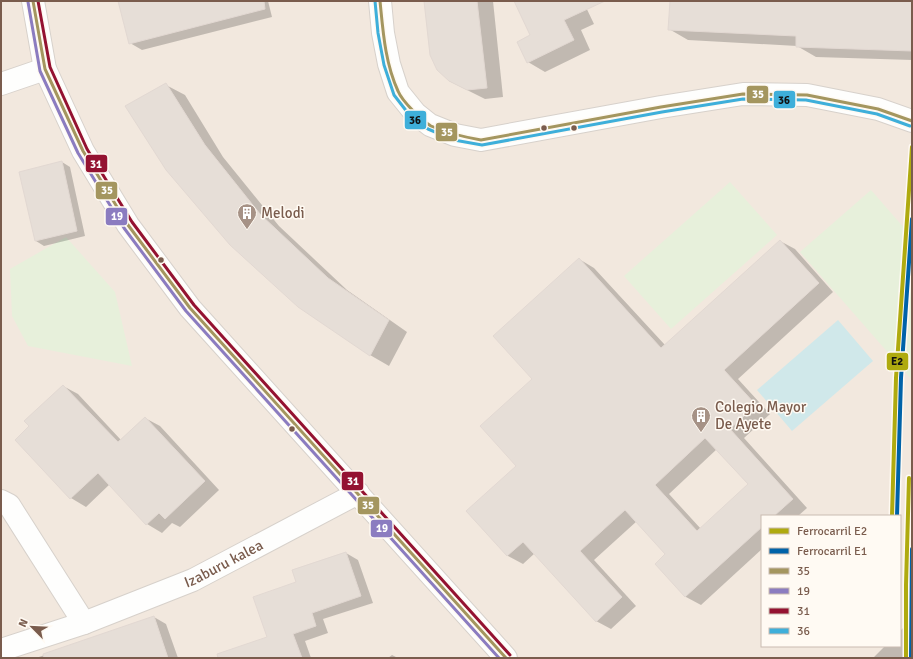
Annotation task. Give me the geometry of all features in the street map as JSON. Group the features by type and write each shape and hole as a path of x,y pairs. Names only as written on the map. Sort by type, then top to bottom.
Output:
{"street":[{"path":"33,1 45,69 83,151 128,225 190,308 506,658"},
{"path":"380,1 383,33 389,64 398,92 415,113 430,125 455,135 481,140 654,108 743,94 807,95 878,109 912,121"},
{"path":"1,84 45,69"},
{"name":"Izaburu kalea","path":"1,650 84,623 193,580 358,493"},
{"path":"1,501 9,505 84,623"}],"shaded area":[{"path":"1,1 912,1 912,658 1,658"}],"green space":[{"path":"730,182 777,235 671,329 624,276"},
{"path":"871,190 912,237 912,380 800,252"},
{"path":"66,237 115,292 132,366 28,346 12,316 10,269"}],"water":[{"path":"838,320 873,361 792,431 757,390"}],"building":[{"path":"118,1 264,1 265,9 129,44"},
{"path":"424,1 477,1 487,88 467,90 449,81 437,70 430,55"},
{"path":"514,1 605,1 564,20 574,40 527,63 517,42 530,35"},
{"path":"670,1 912,1 912,51 796,47 796,36 668,30"},
{"name":"Melodi","path":"166,83 205,145 260,214 328,278 389,320 370,356 298,307 230,245 166,170 125,106"},
{"path":"62,161 77,231 35,241 19,172"},
{"name":"Colegio Mayor De Ayete","path":"780,240 819,283 724,370 756,405 730,429 793,499 775,515 761,515 761,528 685,597 655,564 665,554 625,510 580,551 622,597 596,622 523,542 507,556 466,511 516,466 480,426 532,379 493,336 579,258 661,348","holes":["705,438 748,484 697,531 655,485"]},
{"path":"63,385 118,442 145,417 205,481 165,519 159,513 146,525 98,473 70,499 15,440 29,426 24,421"},
{"path":"346,552 361,596 312,613 316,626 293,634 302,658 218,658 217,654 267,637 253,597 296,582 292,570"},
{"path":"154,616 168,658 44,658 43,654"}],"rail line":[{"name":"E2","path":"892,515 896,378 912,147"},
{"name":"E1","path":"897,515 901,378 912,219"},
{"name":"E2","path":"906,658 906,585 909,478"},
{"name":"E1","path":"911,658 912,549"}],"transit line":[{"name":"35","path":"33,1 45,69 83,151 128,225 190,308 506,658"},
{"name":"31","path":"38,1 50,67 87,149 132,222 194,305 510,655"},
{"name":"36","path":"375,1 378,33 384,65 394,95 411,117 428,129 454,140 482,145 662,112 743,99 806,100 877,114 910,126"},
{"name":"35","path":"380,1 387,58 400,95 413,110 431,126 468,138 481,140 661,107 743,94 807,95 878,109 912,121"},
{"name":"19","path":"28,2 40,71 78,153 124,228 186,311 499,658"}],"place":[{"name":"Melodi","path":"247,230"},
{"name":"Colegio Mayor De Ayete","path":"701,433"}]}
